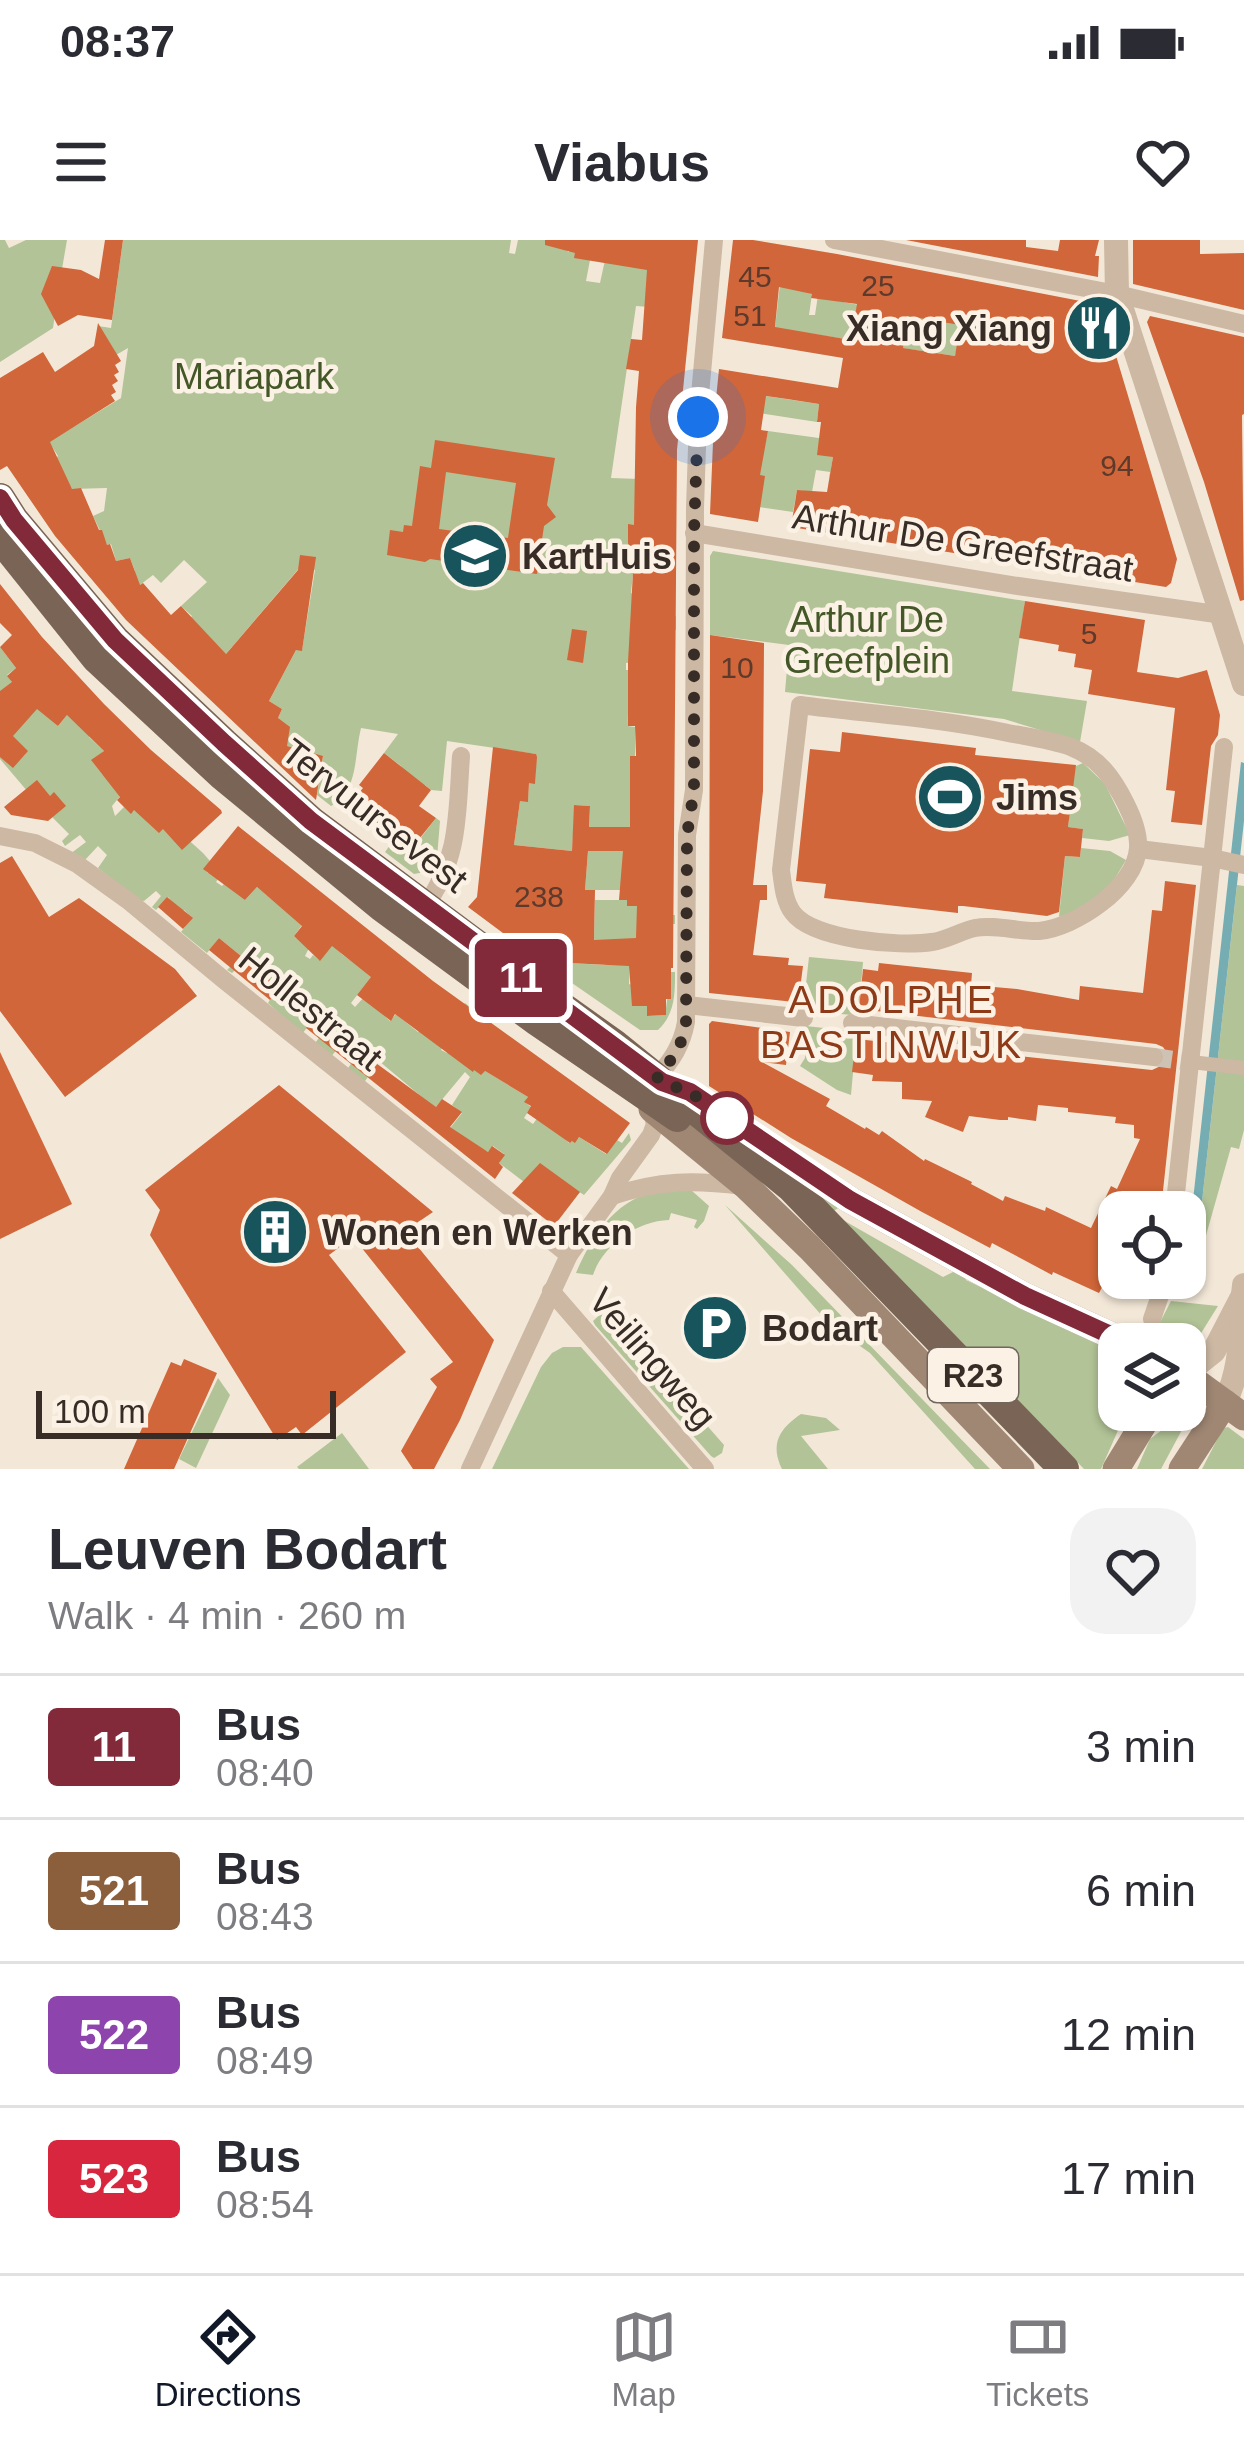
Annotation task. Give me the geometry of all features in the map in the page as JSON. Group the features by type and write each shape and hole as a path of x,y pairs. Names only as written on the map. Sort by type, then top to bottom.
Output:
{"main road":[{"name":"Tervuursevest","path":"0,498 131,655 311,821 657,1089 1021,1469"},
{"name":"Tervuursevest","path":"0,538 96,658 224,776 382,908 832,1232"},
{"name":"Tervuursevest","path":"591,1056 599,1073 657,1089 690,1092 850,1200 1025,1296 1098,1329"},
{"name":"R23","path":"657,1089 790,1186 1064,1469"},
{"path":"1182,1469 1235,1410 1206,1389"},
{"path":"1116,1469 1139,1431"}],"street":[{"path":"470,1469 569,1255 651,1135 657,1089 684,1036 687,835 694,790 694,533 714,240"},
{"path":"834,240 1244,323"},
{"path":"1116,240 1117,294 1244,684"},
{"name":"Arthur De Greefstraat","path":"694,533 1223,615"},
{"path":"800,705 982,727 1070,747 1106,770 1130,812 1139,850 1120,883 1094,910 1060,928 976,928 912,944 819,933 791,911 781,870 800,705"},
{"path":"1178,1191 1232,862 1224,747"},
{"path":"425,906 449,867 461,756"},
{"name":"Hollestraat","path":"0,836 34,843 77,864 130,902 569,1255"},
{"path":"1139,850 1232,862"},
{"path":"687,1005 804,1018"},
{"path":"852,1023 1154,1057"},
{"path":"1199,1063 1244,1068"},
{"path":"612,1196 678,1181 746,1186"},
{"path":"1235,1410 1242,1364 1244,1285"},
{"name":"Veilingweg","path":"551,1292 705,1469"},
{"path":"1206,1357 1214,1351 1243,1294"},
{"path":"1152,1318 1159,1299"}],"green space":[{"path":"0,240 9,248 26,240 67,240 62,269 47,279 59,286 53,328 0,362"},
{"name":"Mariapark","path":"123,240 511,240 509,253 515,254 518,240 548,240 569,252 572,241 590,260 586,281 600,283 605,260 651,264 664,308 636,306 611,478 640,479 639,525 628,525 634,564 631,593 676,616 676,630 632,628 635,662 626,663 626,670 638,670 628,711 628,726 635,727 635,787 630,788 630,805 639,827 589,827 590,806 575,805 572,851 514,845 520,801 528,801 529,783 535,783 536,754 447,741 442,791 425,785 408,809 401,766 384,753 398,734 361,728 347,791 331,806 317,795 323,757 287,746 278,718 282,709 269,701 296,650 302,650 315,570 301,566 225,655 203,630 187,622 192,616 181,606 207,582 184,560 161,583 153,575 136,588 130,558 116,561 93,516 104,511 107,488 72,489 54,460 58,456 49,442 121,398 128,348 116,355 98,326 111,328"},
{"path":"780,284 812,294 809,315 815,315 818,295 906,320 907,315 962,324 955,356 875,344 853,333 851,340 775,328"},
{"path":"758,395 819,404 817,422 746,411"},
{"path":"768,431 819,438 833,457 828,488 830,472 816,470 812,492 797,490 793,512 752,506"},
{"name":"Arthur De Greefplein","path":"713,551 1025,601 1012,691 1087,701 1080,742 1004,719 785,692 789,645 710,635"},
{"path":"0,647 16,668 7,675 12,682 27,680 58,726 67,715 99,726 89,737 104,751 92,761 102,774 130,784 112,806 115,816 124,807 131,813 143,799 203,853 210,861 204,869 221,875 216,882 222,886 232,875 245,900 257,887 302,925 294,936 309,948 305,956 319,960 326,939 372,976 351,1003 355,1007 364,997 390,1021 396,1014 418,1032 425,1023 453,1021 465,1003 471,1008 441,1050 447,1053 453,1046 528,1097 525,1102 531,1107 524,1118 533,1124 541,1113 569,1143 579,1137 606,1154 629,1133 631,1140 584,1195 566,1183 524,1182 499,1163 504,1154 493,1146 488,1152 447,1132 462,1113 452,1105 470,1077 465,1072 435,1108 379,1061 363,1084 346,1071 354,1047 345,1040 329,1059 313,1046 329,1024 317,1015 302,1034 268,1003 278,986 246,960 232,973 227,970 241,956 219,938 207,953 181,932 192,918 168,897 156,910 152,907 161,896 156,891 139,900 98,868 107,855 98,846 85,860 70,854 86,842 80,835 65,846 62,841 69,834 52,817 65,806 54,793 39,805 0,759"},
{"path":"1083,763 1105,784 1130,835 1109,841 1082,838 1083,829 1068,827 1074,770"},
{"path":"436,818 440,821 437,858 430,871 414,874 385,852 396,837 412,849"},
{"path":"1081,848 1110,851 1126,860 1087,908 1059,917 1065,856 1080,857"},
{"path":"588,851 646,851 645,890 585,890"},
{"path":"1237,885 1244,886 1244,1130 1239,1149 1231,1147 1206,1235 1203,1191"},
{"path":"595,900 627,900 627,906 637,906 637,914 675,915 675,924 653,924 639,938 631,939 629,984 647,1006 648,1016 665,1015 671,972 675,972 671,1010 658,1030 640,1030 569,981 569,963 605,965 605,940 594,940"},
{"path":"809,957 863,962 859,1009 853,1015 803,1011"},
{"path":"806,1026 851,1031 856,1039 851,1095 800,1066 805,1058"},
{"path":"762,1150 842,1205 834,1211 843,1220 943,1277 959,1269 966,1280 1098,1342 1098,1431 1118,1431 1101,1469 1084,1469 862,1239"},
{"path":"691,1190 709,1206 697,1229 697,1220 671,1213 669,1220 645,1225 623,1237 593,1275 576,1273 596,1235 626,1204 653,1193"},
{"path":"725,1205 792,1265 990,1469 975,1469 870,1353 830,1325"},
{"path":"1171,1301 1218,1306 1206,1325 1160,1323"},
{"path":"604,1311 724,1445 722,1453 711,1456 595,1325 593,1321"},
{"path":"563,1347 581,1347 689,1469 492,1469 541,1367"},
{"path":"218,1378 230,1395 196,1468 179,1459"},
{"path":"801,1414 826,1418 840,1430 801,1436 828,1469 782,1469 779,1438"},
{"path":"1223,1428 1244,1439 1244,1469 1202,1469"},
{"path":"1161,1431 1181,1431 1161,1469 1137,1469 1150,1439"},
{"path":"342,1433 369,1469 297,1467"}],"water":[{"path":"1241,762 1244,821 1203,1191 1194,1191"}],"building":[{"path":"105,240 123,240 112,320 78,315 58,326 41,294 52,266 81,270 99,279"},
{"path":"545,240 698,240 677,450 673,968 666,1015 647,1016 647,1006 632,1006 629,966 569,963 569,944 534,939 526,950 468,907 477,897 493,747 537,757 535,784 529,783 528,802 520,801 514,845 572,851 574,805 590,806 589,827 630,827 630,756 636,756 635,726 628,726 634,554 628,543 628,524 634,525 639,371 626,369 631,339 642,340 647,270 574,258 575,253 545,245","holes":["588,851 623,851 619,900 637,906 636,938 594,940 595,890 585,890"]},
{"path":"733,240 837,254 1096,304 1102,309 1177,559 1171,583 1166,587 791,527 797,490 827,492 833,457 817,455 819,404 787,399 766,396 761,430 768,431 758,522 710,514 719,369 838,388 843,358 722,338","holes":["779,287 812,294 811,298 857,304 851,340 775,327","907,316 960,325 955,356 903,348"]},
{"path":"906,240 1026,240 1026,247 1058,251 1060,240 1099,240 1098,277"},
{"path":"1133,240 1200,240 1200,254 1244,253 1244,310 1133,284"},
{"path":"1150,316 1244,337 1244,600 1240,601 1147,322"},
{"path":"98,323 121,361 115,365 118,381 112,385 115,401 50,442 72,489 81,488 116,561 130,558 140,585 171,615 181,606 226,654 298,570 300,555 316,557 302,651 296,650 269,701 282,709 278,718 290,727 287,746 323,756 316,800 126,620 55,536 7,466 0,470 0,378 43,352 55,372 94,346"},
{"name":"KartHuis","path":"435,440 555,458 547,505 556,517 544,526 537,574 387,555 390,530 403,532 404,525 412,526 420,466 431,468","holes":["446,472 516,483 508,538 439,529"]},
{"path":"0,584 104,704 221,810 182,850 163,829 159,833 117,800 120,797 91,760 104,751 67,715 58,726 37,709 13,736 28,751 13,768 0,757 0,691 12,682 7,676 16,668 0,647 12,635 0,623"},
{"path":"1025,601 1145,620 1137,672 1178,678 1207,670 1220,715 1218,735 1211,746 1202,825 1171,822 1175,791 1166,790 1175,708 1088,694 1092,670 1074,667 1076,654 1058,651 1059,645 1019,638"},
{"path":"572,629 587,631 583,663 567,660"},
{"path":"710,635 764,643 763,791 753,885 767,885 767,900 760,900 753,955 789,958 788,965 803,966 794,1002 709,993"},
{"path":"842,732 976,748 975,755 1076,765 1068,827 1083,829 1080,857 1065,856 1059,912 1047,916 958,906 958,913 824,898 826,884 796,881 810,749 840,752"},
{"path":"384,753 431,790 419,806 436,818 411,849 350,804"},
{"path":"37,780 66,806 48,821 11,815 4,807"},
{"path":"238,826 433,981 630,1123 607,1154 579,1137 570,1143 527,1113 531,1106 524,1102 528,1097 485,1071 481,1075 473,1072 395,1014 391,1021 357,995 371,977 332,946 320,961 294,936 302,926 257,887 245,900 203,869"},
{"path":"12,856 49,917 79,898 175,969 197,996 65,1097 0,1011 0,863"},
{"path":"1165,881 1196,885 1163,1191 1109,1191 1111,1186 1117,1189 1140,1139 1134,1138 1134,1125 1115,1123 1116,1117 1038,1105 1036,1121 969,1116 963,1132 925,1117 932,1101 902,1099 902,1082 872,1081 873,1075 852,1072 856,1039 1152,1070 1165,1064 1167,1053 1156,1044 859,1009 863,969 878,971 879,963 972,973 971,985 1079,1000 1080,986 1143,993 1152,910 1162,911"},
{"path":"167,897 193,918 183,929 158,907"},
{"path":"219,938 279,987 270,1000 209,950"},
{"path":"317,1015 436,1107 442,1099 462,1112 450,1127 488,1152 492,1146 505,1155 495,1179 306,1028"},
{"path":"709,1024 790,1032 786,1065 762,1062 830,1099 826,1106 865,1129 879,1135 882,1131 924,1161 1003,1201 1005,1196 1045,1211 1046,1207 1091,1228 1098,1213 1098,1293 992,1243 990,1248 922,1212 709,1086"},
{"path":"0,1052 72,1204 0,1239"},
{"name":"Wonen en Werken","path":"279,1085 433,1212 405,1231 494,1340 434,1469 413,1469 401,1451 437,1387 430,1379 453,1362 353,1237 329,1255 406,1352 302,1435 296,1427 277,1440 150,1235 160,1210 145,1190"},
{"path":"540,1163 580,1192 554,1226 512,1193"},
{"path":"184,1359 217,1373 174,1469 124,1469 171,1362 181,1366"}],"tunnel":[{"path":"1154,1057 1182,1061"}],"bus line":[{"name":"11","path":"0,498 115,640 324,831 662,1082 690,1092 850,1200 1025,1296 1098,1329"}],"place":[{"name":"Xiang Xiang","path":"1099,328"},
{"name":"KartHuis","path":"475,556"},
{"name":"Jims","path":"950,797"},
{"name":"Wonen en Werken","path":"275,1232"},
{"name":"Bodart","path":"715,1328"}],"district":[{"name":"ADOLPHE BASTINWIJK","path":"892,1022"}],"route":[{"path":"698,417 686,1022 676,1054 657,1077 690,1092 736,1125 727,1118"}]}
